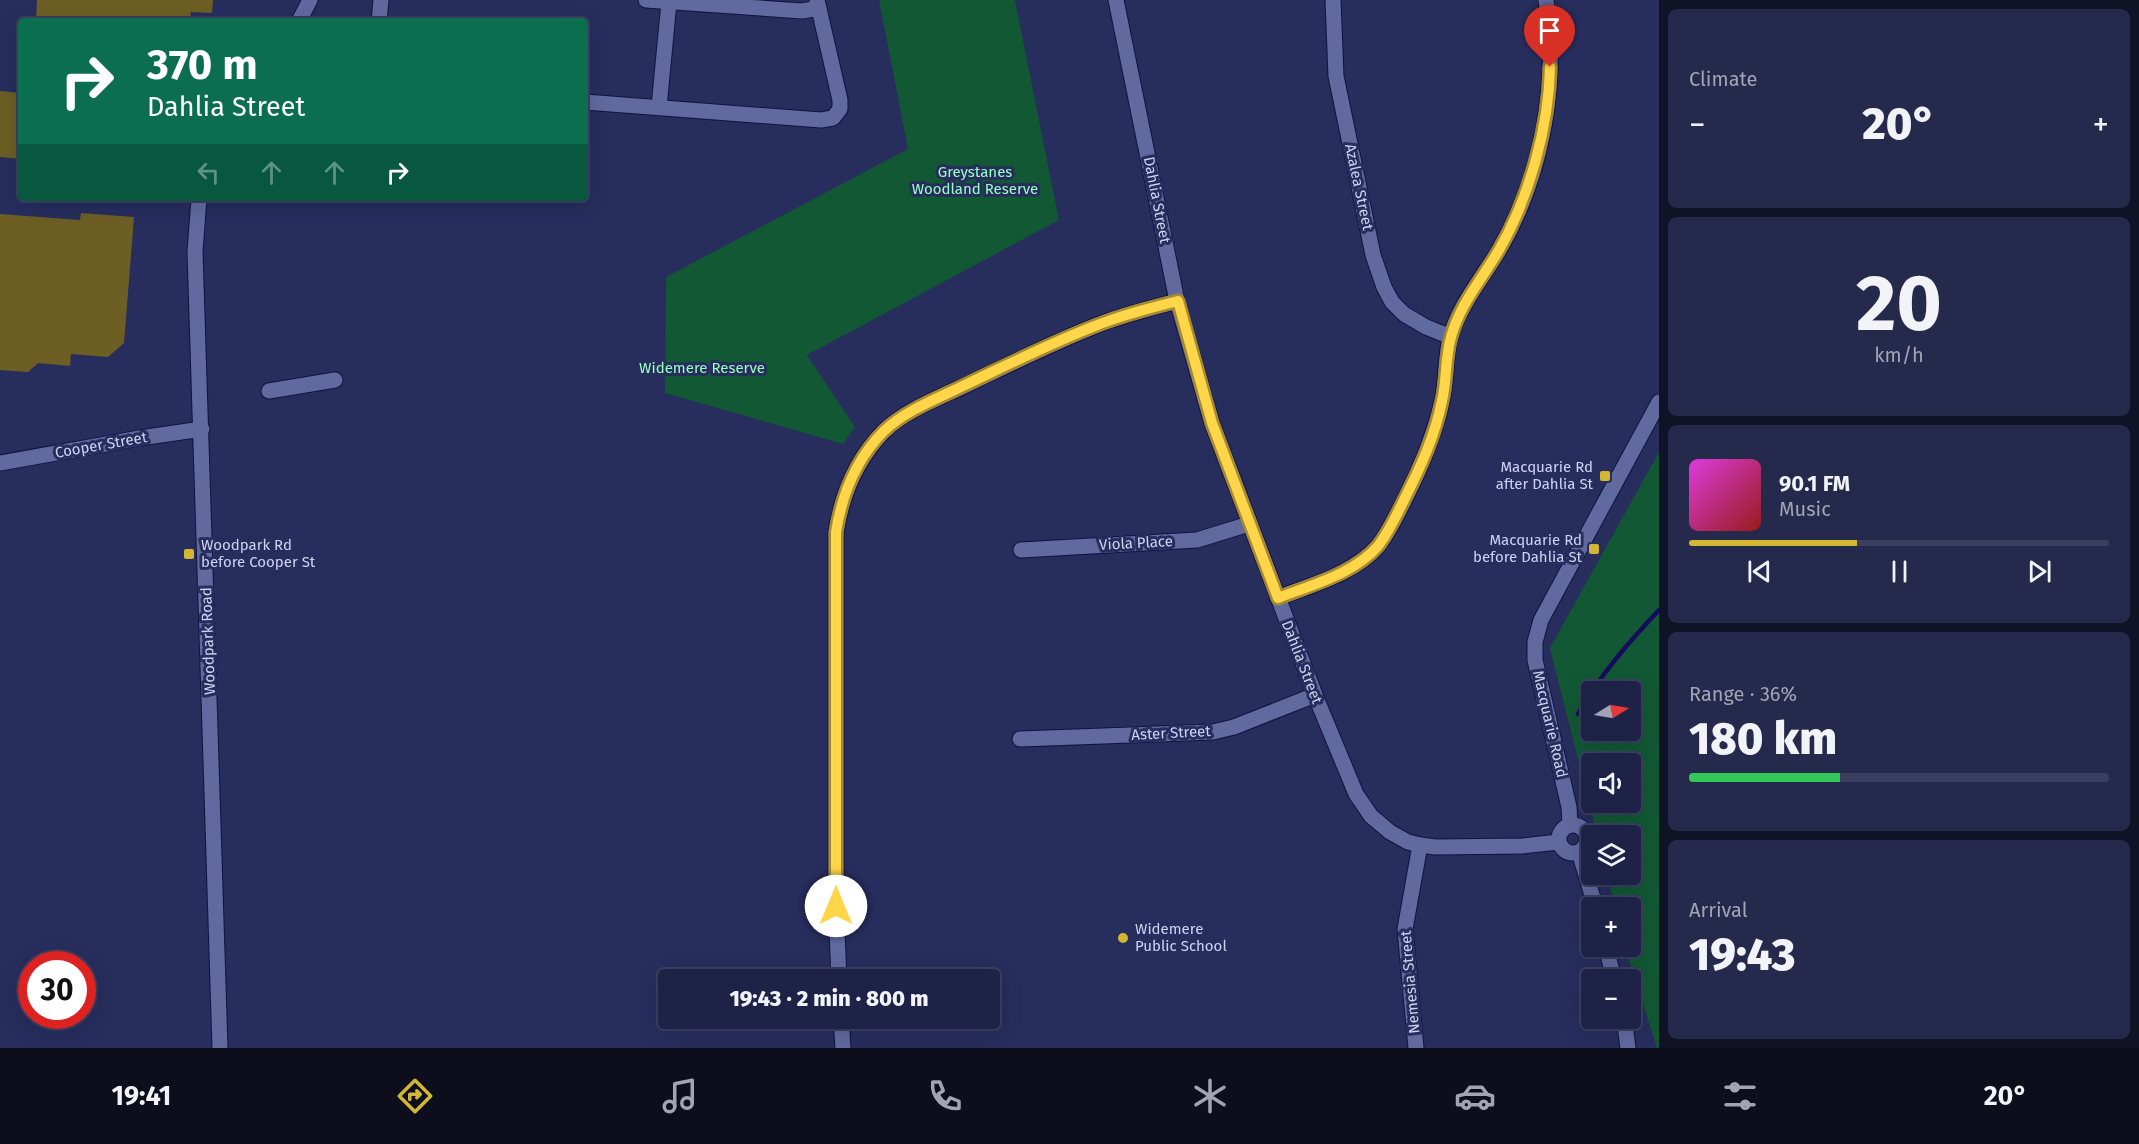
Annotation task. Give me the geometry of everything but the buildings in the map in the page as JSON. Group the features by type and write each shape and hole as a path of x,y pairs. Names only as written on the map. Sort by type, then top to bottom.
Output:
{"street":[{"path":"301,18 310,0"},
{"path":"379,18 381,0"},
{"path":"588,102 821,120 833,118 840,109 840,100 818,4 802,11 646,0"},
{"name":"Dahlia Street","path":"1116,0 1178,301 1212,423 1351,784 1365,810 1390,832 1408,842 1436,847 1509,846 1559,842"},
{"name":"Azalea Street","path":"1333,0 1336,76 1373,255 1384,287 1392,302 1404,314 1426,327 1451,337"},
{"path":"1278,598 1356,564 1378,546 1395,519 1425,457 1443,398 1451,337 1469,295 1499,250 1532,174 1550,85 1551,31 1546,0"},
{"path":"659,107 669,2"},
{"name":"Woodpark Road","path":"199,201 195,252 220,1048"},
{"path":"839,969 836,906 836,532 840,507 849,482 863,455 885,430 915,409 1037,350 1095,326 1133,312 1178,301"},
{"path":"269,392 335,380"},
{"name":"Macquarie Road","path":"1570,824 1569,807 1536,669 1535,642 1551,600 1659,402"},
{"name":"Cooper Street","path":"0,463 202,429"},
{"name":"Viola Place","path":"1021,550 1197,540 1249,524"},
{"name":"Aster Street","path":"1020,739 1213,732 1234,727 1315,695"},
{"path":"1570,824 1579,826 1586,832 1586,846 1579,852 1566,852 1559,842 1560,831 1570,824"},
{"name":"Nemesia Street","path":"1416,1048 1404,929 1420,845"},
{"path":"1579,852 1593,897"},
{"path":"842,1029 843,1048"},
{"path":"1625,1029 1628,1048"}],"green space":[{"name":"Greystanes Woodland Reserve","path":"879,0 1015,0 1059,220 807,355 855,427 843,444 665,393 666,277 908,149"},
{"path":"1659,452 1659,1048 1657,1048 1641,998 1641,969 1632,969 1628,957 1641,957 1641,897 1612,897 1610,885 1641,885 1641,825 1594,825 1591,813 1641,813 1641,753 1581,753 1581,771 1550,648"}],"waterway":[{"path":"1578,714 1616,659 1659,610"}],"place":[{"name":"Macquarie Rd after Dahlia St","path":"1605,476"},
{"name":"Macquarie Rd before Dahlia St","path":"1594,549"},
{"name":"Woodpark Rd before Cooper St","path":"189,554"},
{"name":"Widemere Public School","path":"1123,938"}],"route":[{"path":"836,906 836,532 840,507 849,482 863,455 885,430 915,409 1037,350 1095,326 1133,312 1178,301 1212,423 1278,598 1356,564 1378,546 1395,519 1425,457 1443,398 1451,337 1469,295 1499,250 1532,174 1550,85 1550,67"}],"park label":[{"name":"Widemere Reserve","path":"702,368"}]}
